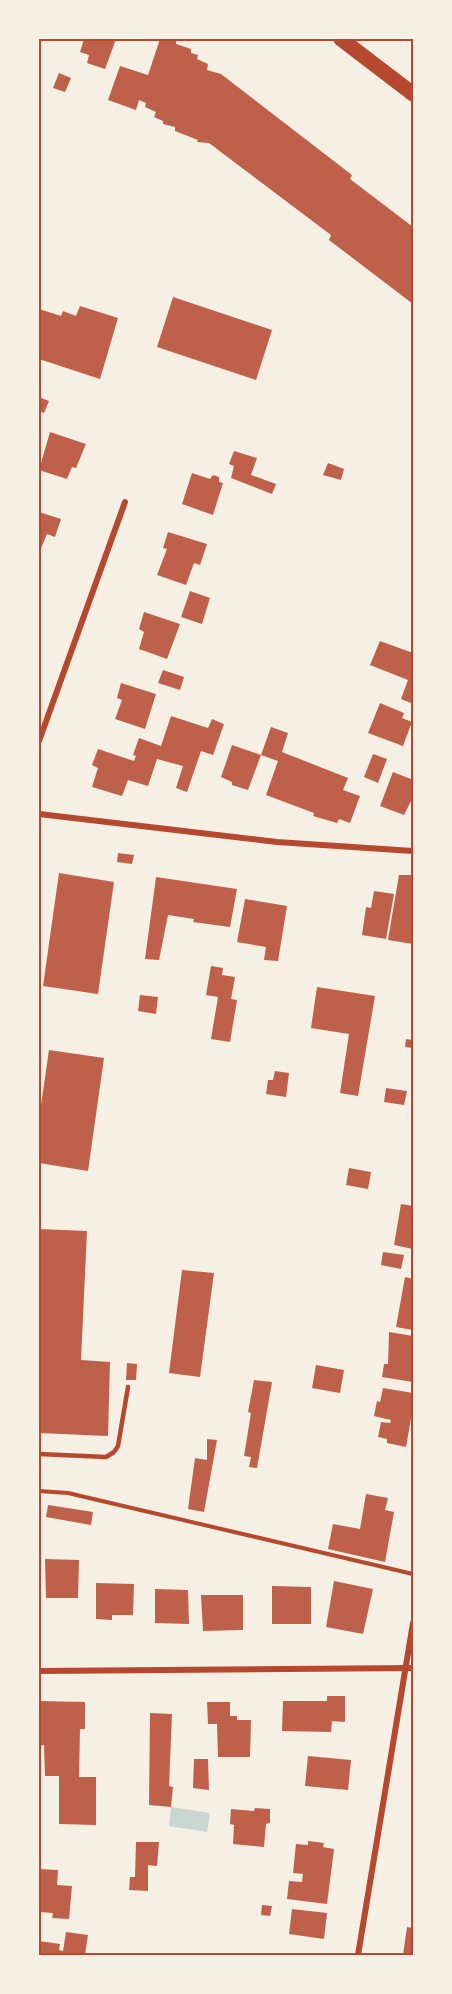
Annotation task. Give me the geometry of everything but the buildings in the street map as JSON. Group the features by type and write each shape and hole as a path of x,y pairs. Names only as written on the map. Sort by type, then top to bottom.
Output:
{"main road":[{"path":"341,39 413,94"}],"street":[{"path":"39,741 125,502"},
{"path":"39,814 276,842 413,850"},
{"path":"358,1955 413,1623"},
{"path":"39,1671 413,1668"}],"lane":[{"path":"39,1454 106,1457 114,1452 118,1446 128,1387"}],"path":[{"path":"39,1491 68,1493 413,1574"}],"shaded area":[{"path":"171,1807 210,1813 207,1832 169,1826"}]}
